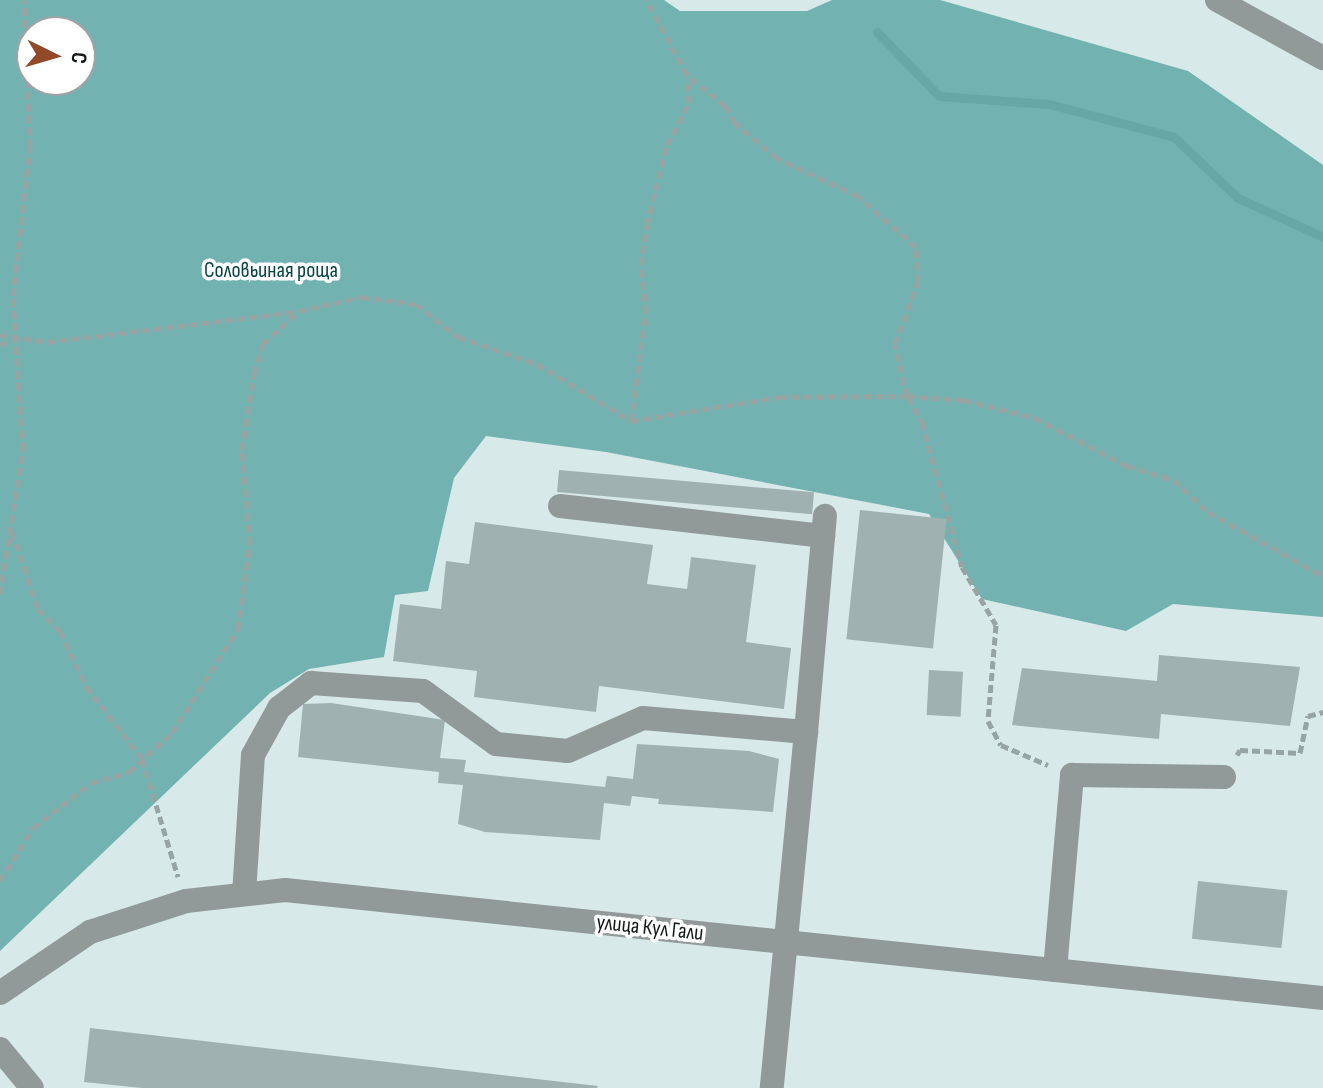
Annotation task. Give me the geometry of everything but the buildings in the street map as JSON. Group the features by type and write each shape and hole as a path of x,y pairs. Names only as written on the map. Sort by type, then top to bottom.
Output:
{"street":[{"path":"1217,0 1323,58"},
{"path":"560,506 824,526 772,1088"},
{"path":"244,894 253,755 279,708 311,683 423,691 496,744 525,747 568,751 643,718 806,732"},
{"path":"1055,970 1072,775 1224,777"},
{"name":"улица Кул Гали","path":"0,993 90,932 186,901 285,890 1323,998"},
{"path":"0,1049 32,1088"}],"path":[{"path":"0,594 24,433 13,296 30,147 24,0"},
{"path":"647,0 687,75 777,158 858,196 916,247 918,282 895,344 907,396 922,422 962,567 996,625 988,721 1001,745 1072,775"},
{"path":"631,421 646,313 641,265 647,225 667,145 689,103 687,75"},
{"path":"0,335 15,340 47,342 299,311 361,297 416,304 458,337 537,364 631,421 779,397 907,396 964,400 1035,418 1127,466 1174,480 1208,512 1323,576"},
{"path":"0,881 33,828 91,783 129,772 172,733 238,629 250,544 242,450 254,374 263,344 299,311"},
{"path":"0,345 15,340"},
{"path":"11,523 16,556 38,609 60,631 86,686 142,759 186,901"},
{"path":"1224,777 1240,750 1300,753 1308,716 1323,712"}],"green space":[{"name":"Соловьиная роща","path":"0,0 664,0 680,11 807,11 832,0 940,0 1188,71 1323,165 1323,617 1173,604 1126,631 982,599 929,514 606,452 486,436 454,478 428,591 395,595 384,657 309,669 270,693 0,951"}],"waterway":[{"path":"877,32 939,96 1049,104 1174,137 1238,198 1323,237"}]}
